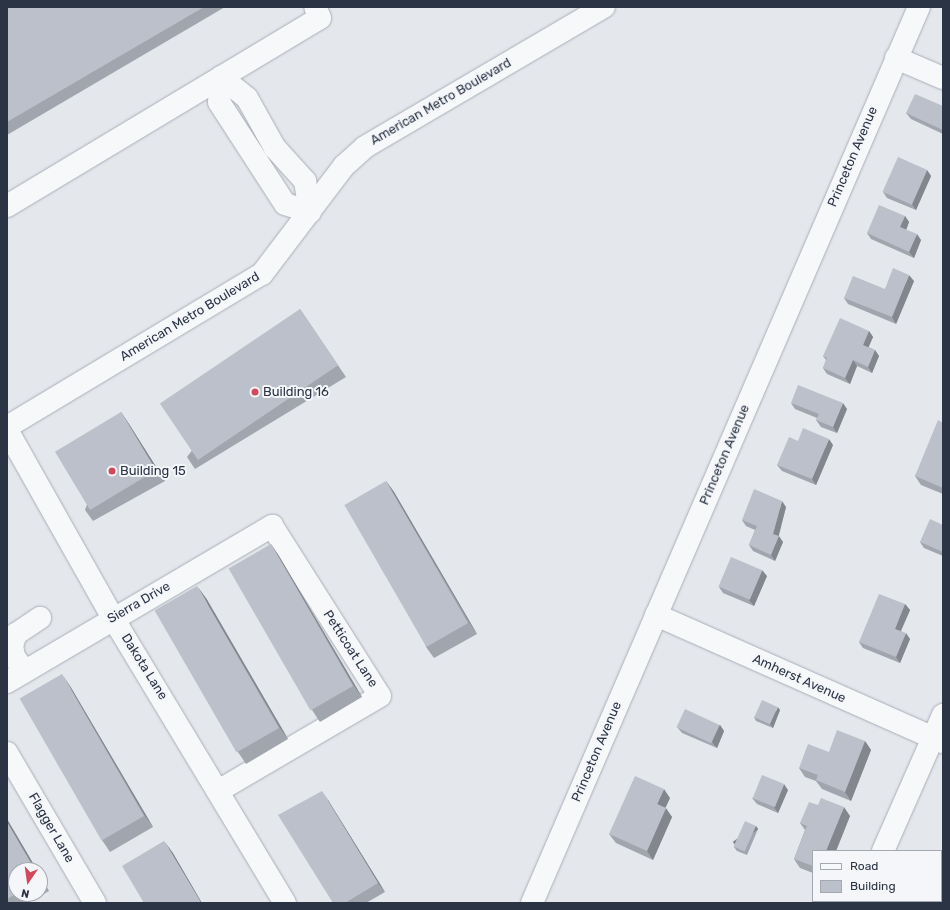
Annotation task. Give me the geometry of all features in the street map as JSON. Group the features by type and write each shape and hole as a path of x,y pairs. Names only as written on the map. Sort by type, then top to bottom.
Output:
{"street":[{"path":"7,206 320,18 315,7"},
{"name":"American Metro Boulevard","path":"7,426 262,274 344,166 365,147 604,7"},
{"name":"Princeton Avenue","path":"532,903 919,7"},
{"path":"896,58 943,78"},
{"path":"221,77 247,98 275,148 305,181 310,212 285,204 219,102 221,77"},
{"name":"Dakota Lane","path":"7,430 113,618 220,790 285,903"},
{"name":"Sierra Drive","path":"16,676 272,526"},
{"name":"Petticoat Lane","path":"220,790 380,696 272,526"},
{"name":"Amherst Avenue","path":"656,616 938,740"},
{"path":"16,676 14,657 16,634 40,618"},
{"path":"883,850 938,740 943,715"},
{"name":"Flagger Lane","path":"7,753 95,903"}],"building":[{"path":"7,7 204,7 7,122"},
{"path":"915,94 943,106 943,130 906,113"},
{"path":"898,157 927,170 912,205 883,192"},
{"path":"879,205 905,216 900,227 917,234 909,252 867,233"},
{"path":"893,268 909,275 892,317 844,298 853,276 885,289"},
{"name":"Building 16","path":"300,309 338,365 198,460 160,404"},
{"path":"840,318 869,331 863,345 875,350 868,367 853,360 845,378 823,368 827,358 823,356"},
{"path":"798,385 843,403 833,427 816,420 819,414 791,403"},
{"name":"Building 15","path":"121,412 156,470 90,510 55,452"},
{"path":"938,420 943,423 943,488 915,476"},
{"path":"803,428 829,439 812,479 777,465 789,437 798,441"},
{"path":"386,481 468,623 426,647 344,505"},
{"path":"754,489 782,501 773,534 779,536 771,555 749,545 757,526 742,520"},
{"path":"930,519 943,525 943,552 920,542"},
{"path":"271,544 353,686 311,711 229,568"},
{"path":"731,557 762,570 750,600 718,586"},
{"path":"197,586 279,728 237,753 155,610"},
{"path":"879,594 905,604 895,629 906,633 896,657 859,642"},
{"path":"62,674 144,816 102,841 20,698"},
{"path":"762,700 778,707 770,724 754,717"},
{"path":"685,709 719,725 711,743 677,727"},
{"path":"837,730 865,741 845,792 816,780 818,775 799,768 808,744 829,752"},
{"path":"762,775 784,784 775,807 753,798"},
{"path":"635,776 664,789 657,804 666,808 647,851 609,834"},
{"path":"322,791 378,883 345,903 333,903 278,815"},
{"path":"821,798 844,807 826,850 812,850 812,866 794,859 807,826 800,823 809,802 818,805"},
{"path":"745,821 756,826 745,851 734,847"},
{"path":"7,822 30,862 8,862 7,899"},
{"path":"164,841 201,903 144,903 122,866"}],"place":[{"name":"Building 16","path":"255,392"},
{"name":"Building 15","path":"112,471"}]}
